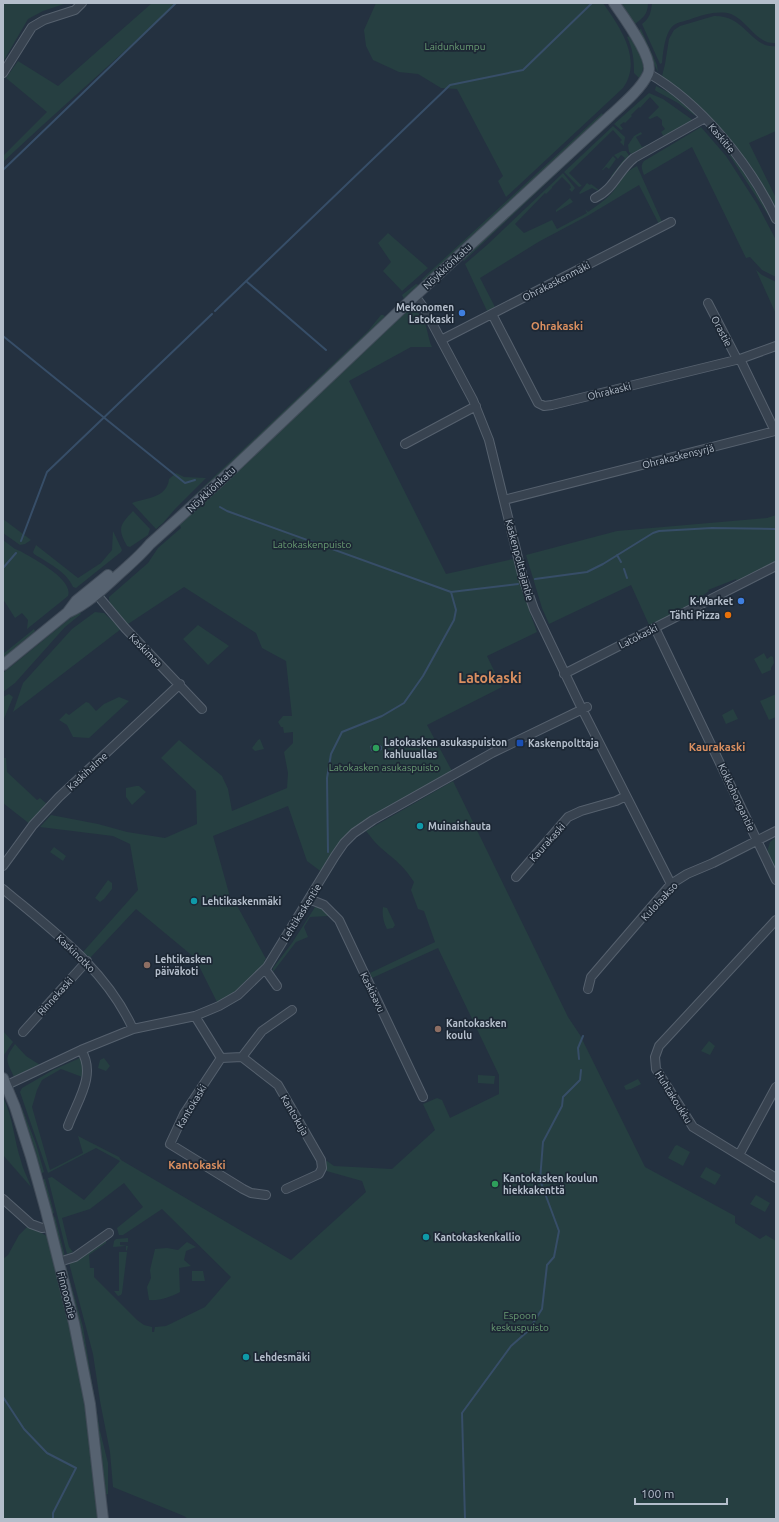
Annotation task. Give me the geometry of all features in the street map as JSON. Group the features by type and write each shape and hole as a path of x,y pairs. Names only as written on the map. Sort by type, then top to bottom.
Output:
{"main road":[{"path":"614,3 647,58 649,66 648,74"},
{"name":"Nöykkiönkatu","path":"3,666 67,613 76,601 94,592 142,554 150,544 222,479 415,296 610,116 634,92 648,74"},
{"name":"Finnoontie","path":"5,1081 27,1142 75,1329 90,1404 103,1519"}],"street":[{"path":"3,73 32,27 44,20 75,10 82,3"},
{"name":"Kaskitie","path":"648,74 687,100 705,118 732,149 753,179 776,219"},
{"path":"595,198 609,189 624,167 634,158 705,118"},
{"name":"Ohrakaskenmäki","path":"441,340 671,222"},
{"name":"Kaskenpolttajantie","path":"415,296 424,308 476,406 489,440 524,578 534,609 564,674 584,708 626,796 671,884"},
{"name":"Orastie","path":"708,303 738,359"},
{"name":"Ohrakaski","path":"492,314 538,403 544,406 552,406 738,359 776,346"},
{"name":"Ohrakaskensyrjä","path":"504,500 775,433 738,359"},
{"path":"405,444 476,406"},
{"name":"Latokaski","path":"564,674 776,566"},
{"name":"Kaskimaa","path":"94,592 125,628 180,684 202,709"},
{"name":"Kokkohongantie","path":"655,628 776,880"},
{"name":"Kaskihalme","path":"3,866 33,825 59,798 180,684"},
{"name":"Lehtikaskentie","path":"5,1081 133,1029 196,1016 219,1006 238,995 265,969 335,856 344,843 354,833 373,820 492,753 584,708"},
{"name":"Kaurakaski","path":"516,877 568,817 581,811 616,801 626,796"},
{"name":"Kulolaakso","path":"588,989 591,977 671,884 687,874 713,863 776,831"},
{"name":"Kaskinotko","path":"3,889 87,961 114,994 133,1029"},
{"name":"Kaskisavu","path":"309,898 324,905 339,920 423,1097"},
{"name":"Huhtakoukku","path":"776,920 659,1046 655,1057 656,1069 692,1127 776,1178"},
{"name":"Rinnekaski","path":"22,1032 87,961"},
{"path":"265,969 277,986"},
{"path":"196,1016 220,1058 242,1057 262,1031 292,1010"},
{"path":"68,1126 87,1080 86,1061 81,1050"},
{"name":"Kantokuja","path":"242,1057 278,1085 321,1160 322,1168 319,1174 286,1189"},
{"name":"Kantokaski","path":"220,1058 184,1114 170,1144 243,1189 251,1193 266,1195"},
{"path":"739,1155 776,1087"},
{"path":"3,1198 31,1224 42,1228 50,1227"},
{"path":"59,1262 75,1257 109,1233"}],"green space":[{"path":"67,3 43,11 28,19 3,62 3,4"},
{"path":"152,3 176,3 3,162 3,156 47,112 6,78 18,61 58,86"},
{"name":"Laidunkumpu","path":"376,3 603,3 616,22 627,44 631,66 629,77 623,88 506,197 498,181 503,176 457,89 441,88 418,74 399,72 373,60 366,46 364,30"},
{"path":"621,3 648,3 648,7 644,15 635,24"},
{"path":"652,3 776,3 776,43 769,43 758,37 743,22 731,14 711,14 700,16 674,25 668,32 662,63 660,64 642,24 650,15"},
{"path":"714,16 725,17 734,21 760,42 767,46 776,46 776,131 749,143 776,198 776,210 755,176 710,118 662,76 669,39 674,30 680,26"},
{"path":"641,29 657,65 658,72 637,31"},
{"path":"629,36 643,62 642,73 639,78 634,73 633,55 627,37"},
{"path":"656,86 674,95 696,113 694,115 678,103 656,91"},
{"path":"649,93 663,99 694,121 664,137 661,132 665,129 662,125 662,120 657,116 650,119 648,118 659,107 650,97 631,115 632,116 625,123 624,122 620,125 623,129 621,130 614,124"},
{"path":"622,112 464,261 463,260 470,250 605,124"},
{"path":"602,113 603,115 598,123 456,254 423,281 422,279"},
{"path":"707,125 743,171 770,214 768,215 732,159 706,126"},
{"path":"613,126 625,137 624,146 620,142 622,140 613,130 569,173 582,186 579,187 564,172"},
{"path":"701,127 726,156 757,204 776,240 776,277 762,270 750,257 746,258 692,147 644,175 642,166 644,161"},
{"path":"641,132 642,134 636,137 642,147 647,145 648,147 634,156 629,152 628,145 634,136"},
{"path":"622,151 626,151 630,157 612,177 611,176 625,158 621,155 618,159 614,155"},
{"path":"613,156 616,159 609,169 606,167 602,170"},
{"path":"637,166 663,224 660,226 639,185 589,215 540,241 480,278 496,309 488,313 465,264 563,173 575,188 572,192 569,189 571,188 570,185 562,177 515,224 524,233 552,220 557,229 587,213 585,209 588,212 606,199 625,175"},
{"path":"587,183 599,190 605,187 600,192 592,188 580,194 579,193"},
{"path":"570,198 573,202 556,212 556,210"},
{"path":"388,233 428,268 402,291 383,271 391,262 378,243"},
{"path":"756,270 762,275 776,282 776,314"},
{"path":"416,284 419,285 404,299 402,295"},
{"name":"Latokaskenpuisto","path":"410,310 416,312 423,319 432,347 411,347 349,381 446,574 513,559 537,632 487,656 502,687 427,725 452,771 366,821 323,873 307,861 288,806 213,836 230,897 234,900 266,959 264,961 266,962 255,974 231,995 218,1004 195,958 136,909 90,958 83,952 138,890 130,844 113,836 40,827 51,815 98,824 127,832 165,838 197,824 196,791 161,758 179,740 222,776 228,789 232,811 287,788 288,773 284,752 293,743 293,732 284,733 283,727 281,727 278,722 283,716 292,716 286,661 262,648 256,633 184,587 128,624 113,608 109,601 109,597 148,563 158,548 181,528 179,523 405,312"},
{"path":"381,315 385,316 378,327 184,509 180,509 368,331"},
{"path":"176,473 184,477 206,478 156,529 132,503 160,494 167,485 169,479"},
{"path":"133,511 150,529 148,535 130,547 127,546 124,540 121,527"},
{"path":"776,515 776,561 737,581 736,579 708,590 709,591 698,599 699,601 650,627 631,585 549,624 542,608 526,555 617,531 767,518"},
{"path":"3,519 31,540 20,545 3,533"},
{"path":"113,531 122,550 121,552 76,588 73,587 66,576 33,552 36,545 78,578 101,563 112,550"},
{"path":"3,540 59,576 68,589 68,596 27,629 28,620 22,613 15,618 3,599"},
{"path":"79,611 81,614 65,627 15,683 3,692 3,673"},
{"path":"95,612 104,613 121,629 13,712 23,683 72,629"},
{"path":"198,625 229,646 208,665 183,639"},
{"path":"34,629 35,631 26,643 3,662 3,654"},
{"path":"764,653 767,659 771,656 773,657 774,663 771,670 762,674 754,659"},
{"path":"9,694 13,697 3,721 3,697"},
{"path":"776,694 776,717 769,720 760,701"},
{"path":"119,697 129,701 89,738 73,737 67,725 59,720 66,713 69,715 86,702 89,703 96,711 104,704"},
{"path":"733,709 738,719 726,724 722,715"},
{"path":"260,739 264,749 255,751 252,748"},
{"path":"3,758 6,758 7,772 37,800 40,798 47,804 31,825 3,803"},
{"name":"Espoon keskuspuisto","path":"453,781 568,1017 580,1035 645,1167 735,1216 735,1223 760,1239 766,1235 776,1241 776,1519 188,1519 113,1487 110,1452 93,1354 69,1263 105,1240 106,1243 89,1255 90,1268 94,1268 94,1277 137,1320 144,1325 152,1327 152,1332 154,1332 155,1327 166,1326 205,1307 231,1277 162,1209 123,1235 119,1235 117,1228 143,1207 124,1183 90,1209 62,1218 69,1247 73,1252 67,1254 48,1178 52,1177 84,1200 120,1161 96,1148 48,1173 20,1092 22,1088 53,1070 82,1057 85,1078 61,1069 42,1080 37,1090 32,1107 50,1170 83,1153 78,1136 119,1157 121,1160 291,1260 366,1192 362,1181 323,1170 324,1162 327,1161 334,1166 392,1169 435,1130 423,1104 437,1098 442,1100 450,1118 499,1094 499,1075 438,948 372,978 370,973 435,942 424,911 418,909 411,890 414,882 402,867 375,842 366,831"},
{"path":"139,786 146,792 132,805 126,797 126,788"},
{"path":"776,837 776,870 767,852 770,842"},
{"path":"54,847 66,856 63,861 50,852"},
{"path":"108,880 112,883 112,889 100,902 95,898"},
{"path":"317,904 321,906 331,917 310,917 304,927 308,937 296,942 273,972 273,968 292,943"},
{"path":"383,907 387,908 395,925 393,928 387,929 383,918"},
{"path":"3,1031 13,1042 4,1055 3,1054"},
{"path":"709,1041 715,1046 710,1055 701,1051"},
{"path":"15,1044 26,1056 40,1065 14,1077 7,1060 9,1053"},
{"path":"104,1058 110,1066 106,1071 98,1068 100,1060"},
{"path":"478,1075 495,1076 494,1084 478,1083"},
{"path":"638,1079 641,1084 626,1090 624,1086"},
{"path":"3,1097 9,1112 22,1164 31,1187 3,1155"},
{"path":"20,1108 22,1108 36,1144 44,1172 42,1173 38,1170"},
{"path":"677,1145 690,1152 683,1166 668,1158"},
{"path":"706,1167 721,1175 715,1185 700,1177"},
{"path":"45,1179 54,1213 51,1214 41,1180"},
{"path":"756,1195 770,1203 765,1212 750,1204"},
{"path":"55,1217 65,1256 60,1254 52,1218"},
{"path":"28,1226 47,1236 75,1346 89,1424 99,1519 3,1519 3,1259 8,1255 19,1235"},
{"path":"128,1238 128,1242 120,1242 120,1245 128,1246 126,1251 126,1246 113,1247 116,1239"},
{"path":"187,1242 196,1247 186,1251 184,1260 191,1266 179,1268 180,1292 165,1298 149,1300 147,1287 151,1278 150,1270 155,1249 167,1248 178,1250"},
{"path":"119,1252 127,1252 122,1293 118,1296 114,1291 119,1291"},
{"path":"66,1266 83,1327 100,1431 108,1463 108,1494 104,1495 65,1267"},
{"path":"192,1271 203,1271 205,1281 192,1281"}],"water":[{"name":"Latokasken asukaspuiston kahluuallas","path":"376,744 382,746 382,750 375,752 371,751 370,746"}],"waterway":[{"path":"3,170 176,3"},
{"path":"215,311 450,85 523,70 592,3"},
{"path":"246,281 326,350"},
{"path":"21,541 47,472 212,314"},
{"path":"3,336 185,483 195,480"},
{"path":"220,507 227,511 451,592 518,584"},
{"path":"535,579 587,572 603,564 653,533 659,531 712,528 776,529"},
{"path":"3,568 16,553"},
{"path":"617,555 621,562"},
{"path":"624,569 627,578"},
{"path":"328,852 327,778 331,754 342,732 382,716 404,703 423,676 454,620 456,610 451,592"},
{"path":"579,1059 578,1048 583,1036"},
{"path":"465,1519 462,1413 511,1346 528,1331 542,1309 547,1265 554,1257 559,1231 540,1180 543,1142 562,1106 563,1097 580,1080 581,1070"},
{"path":"3,1397 24,1429 47,1453 76,1468 53,1513 53,1519"}],"place":[{"name":"Mekonomen Latokaski","path":"462,313"},
{"name":"K-Market","path":"741,601"},
{"name":"Tähti Pizza","path":"728,615"},
{"name":"Kaskenpolttaja","path":"520,743"},
{"name":"Latokasken asukaspuiston kahluuallas","path":"376,748"},
{"name":"Muinaishauta","path":"420,826"},
{"name":"Lehtikaskenmäki","path":"194,901"},
{"name":"Lehtikasken päiväkoti","path":"147,965"},
{"name":"Kantokasken koulu","path":"438,1029"},
{"name":"Kantokasken koulun hiekkakenttä","path":"495,1184"},
{"name":"Kantokaskenkallio","path":"426,1237"},
{"name":"Lehdesmäki","path":"246,1357"}],"district":[{"name":"Ohrakaski","path":"557,326"},
{"name":"Latokaski","path":"490,678"},
{"name":"Kaurakaski","path":"717,747"},
{"name":"Kantokaski","path":"197,1165"}],"park label":[{"name":"Latokasken asukaspuisto","path":"384,767"}]}
